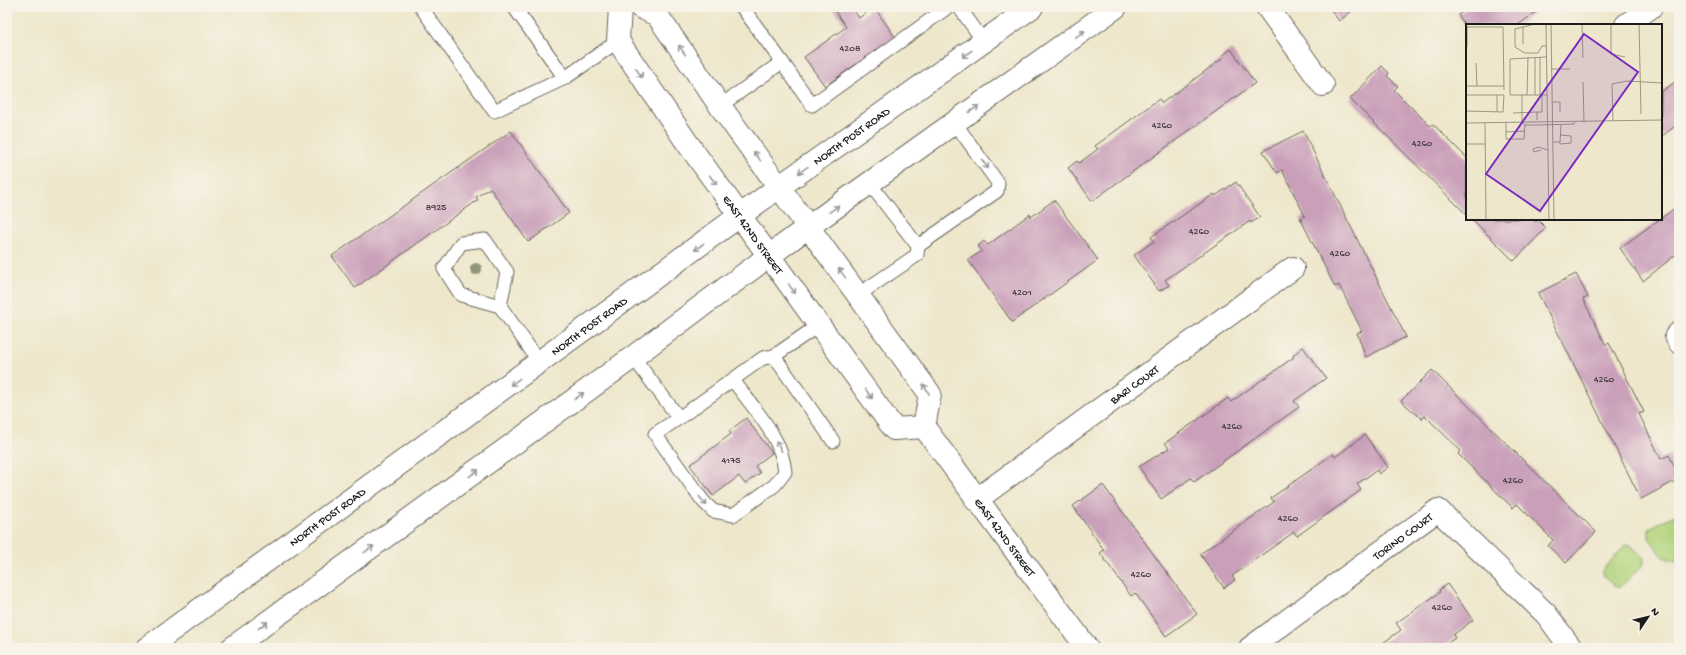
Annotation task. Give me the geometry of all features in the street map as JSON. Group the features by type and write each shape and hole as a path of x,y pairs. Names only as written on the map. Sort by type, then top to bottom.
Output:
{"street":[{"path":"618,41 620,7"},
{"path":"640,7 657,14 720,106 930,394 924,427"},
{"name":"NORTH POST ROAD","path":"147,648 540,363 779,187 1032,7"},
{"path":"232,648 769,258 808,228 1116,7"},
{"path":"1267,7 1323,85"},
{"path":"1627,24 1651,7"},
{"name":"EAST 42ND STREET","path":"618,41 688,144 769,258 894,429 924,427 976,500 1087,648"},
{"name":"BARI COURT","path":"976,500 1293,268"},
{"path":"1679,333 1676,336 1679,342"},
{"name":"TORINO COURT","path":"1250,648 1438,510 1546,614 1571,648"}],"lane":[{"path":"421,7 494,111 565,78 618,41"},
{"path":"514,7 565,78"},
{"path":"742,7 812,105 948,7"},
{"path":"959,7 984,42"},
{"path":"720,106 782,62"},
{"path":"918,246 997,191 998,183 955,122"},
{"path":"858,295 917,255 918,246 870,184"},
{"path":"500,306 507,272 484,240 462,243 444,269 461,295 500,306 540,363"},
{"path":"733,380 779,444 784,458 785,472 775,485 734,515 713,511 703,501 655,434 763,358 774,356 819,325"},
{"path":"774,356 833,441"},
{"path":"633,357 679,418"}],"green space":[{"path":"1679,513 1679,562 1663,557 1649,538 1649,528"},
{"path":"1626,545 1631,545 1644,558 1644,564 1620,587 1615,587 1602,574 1602,570"}],"building":[{"path":"832,7 852,7 859,18 874,7 895,37 825,86 804,57 846,27"},
{"path":"1329,7 1357,7 1339,21"},
{"path":"1469,7 1532,7 1536,12 1519,24 1466,24 1466,27 1458,15"},
{"path":"1231,49 1255,83 1092,201 1068,168 1077,161 1079,163 1098,149 1095,146 1159,99 1162,103 1223,58 1222,56"},
{"path":"1382,66 1389,73 1387,76 1398,86 1394,90 1430,126 1433,124 1466,157 1466,214 1350,99"},
{"path":"1679,79 1679,123 1662,136 1662,91"},
{"path":"511,131 569,213 528,242 490,188 476,197 478,200 355,288 332,256"},
{"path":"1303,131 1406,337 1366,357 1357,333 1362,331 1339,285 1335,287 1300,218 1305,216 1282,170 1277,173 1263,151"},
{"path":"1236,182 1260,217 1251,223 1250,221 1165,280 1169,285 1159,291 1134,255 1154,241 1151,237 1214,194 1215,196"},
{"path":"1054,200 1098,260 1012,322 968,260 982,251 978,246 984,241 988,245 1030,214 1031,217"},
{"path":"1679,205 1679,252 1643,281 1620,248 1658,220 1662,220 1662,217"},
{"path":"1473,220 1533,220 1536,222 1538,220 1546,228 1514,261"},
{"path":"1576,274 1588,297 1583,299 1606,345 1609,343 1644,412 1639,414 1661,459 1669,455 1679,476 1679,479 1641,499 1538,293"},
{"path":"1303,347 1326,378 1294,401 1299,407 1194,482 1191,478 1161,499 1139,467 1169,448 1165,443 1228,398 1231,402 1294,357 1293,355"},
{"path":"1432,370 1596,532 1566,563 1548,546 1553,540 1517,504 1513,508 1458,454 1461,451 1425,416 1422,419 1401,401"},
{"path":"746,418 772,453 755,466 760,473 745,484 739,476 713,496 690,465 731,434 729,431"},
{"path":"1365,435 1388,467 1379,474 1377,470 1357,484 1361,490 1297,536 1294,532 1232,576 1235,580 1224,588 1200,554 1274,502 1271,498 1333,454 1335,457"},
{"path":"1103,485 1197,614 1166,636 1135,593 1131,596 1100,553 1104,550 1073,506"},
{"path":"1447,584 1473,620 1453,635 1455,638 1440,648 1376,648 1401,630 1396,623 1440,592 1439,590"}]}
